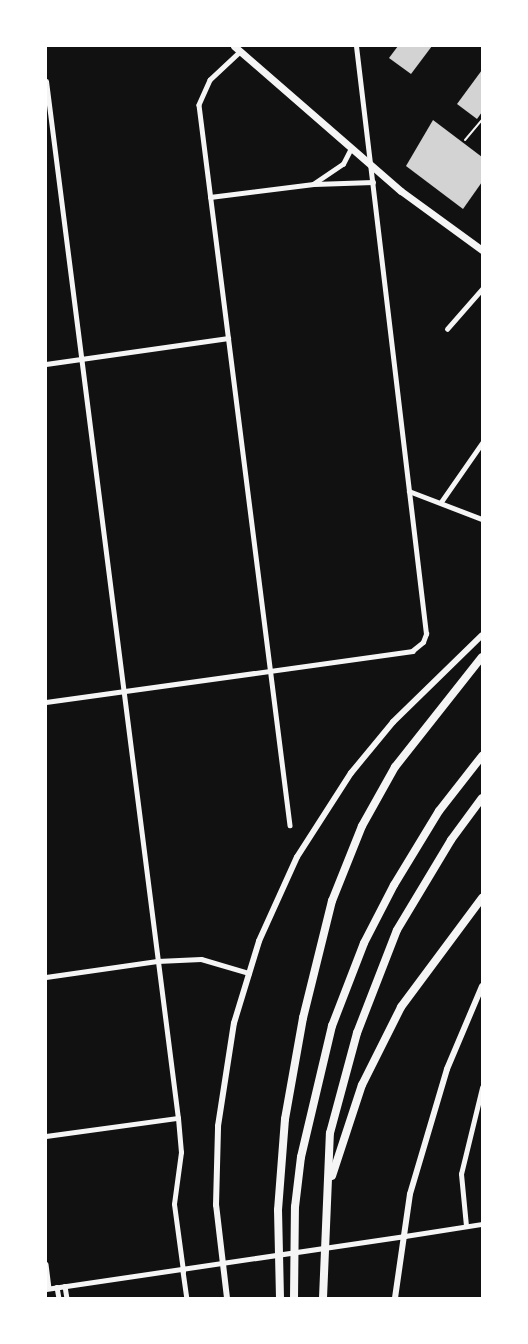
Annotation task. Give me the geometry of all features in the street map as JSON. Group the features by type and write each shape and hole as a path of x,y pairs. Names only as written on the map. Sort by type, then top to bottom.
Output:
{"highway":[{"path":"280,1298 278,1210 285,1119 307,995 331,901 362,826 395,767 482,657"},
{"path":"294,1298 295,1207 301,1157 332,1026 364,943 394,886 439,811 482,755"},
{"path":"323,1298 330,1133 372,989 408,910 482,798"},
{"path":"329,1185 362,1085 382,1043 417,979 482,898"}],"main road":[{"path":"238,48 371,165 482,250"},
{"path":"227,1298 216,1205 218,1126 226,1060 249,973 282,888 335,794 393,722 482,635"},
{"path":"395,1298 410,1194 437,1100 482,986"}],"street":[{"path":"46,702 412,651 423,642 409,491 356,46"},
{"path":"238,48 210,80 199,105 290,825"},
{"path":"46,81 178,1118 181,1152 174,1204 187,1298"},
{"path":"313,184 343,164 351,148"},
{"path":"210,197 313,184 373,183"},
{"path":"447,329 482,289"},
{"path":"46,365 228,338"},
{"path":"441,502 482,443"},
{"path":"409,491 482,519"},
{"path":"46,977 157,961 201,959 249,973"},
{"path":"466,1226 461,1174 482,1088"},
{"path":"46,1136 178,1118"},
{"path":"46,1264 47,1289 183,1271 482,1224"},
{"path":"65,1286 67,1298"},
{"path":"57,1287 59,1298"}],"lane":[{"path":"465,140 482,120"}],"building":[{"path":"398,46 432,46 411,74 389,58"},
{"path":"482,70 482,112 477,119 457,104"},
{"path":"433,120 482,157 482,182 463,209 406,166"}]}
